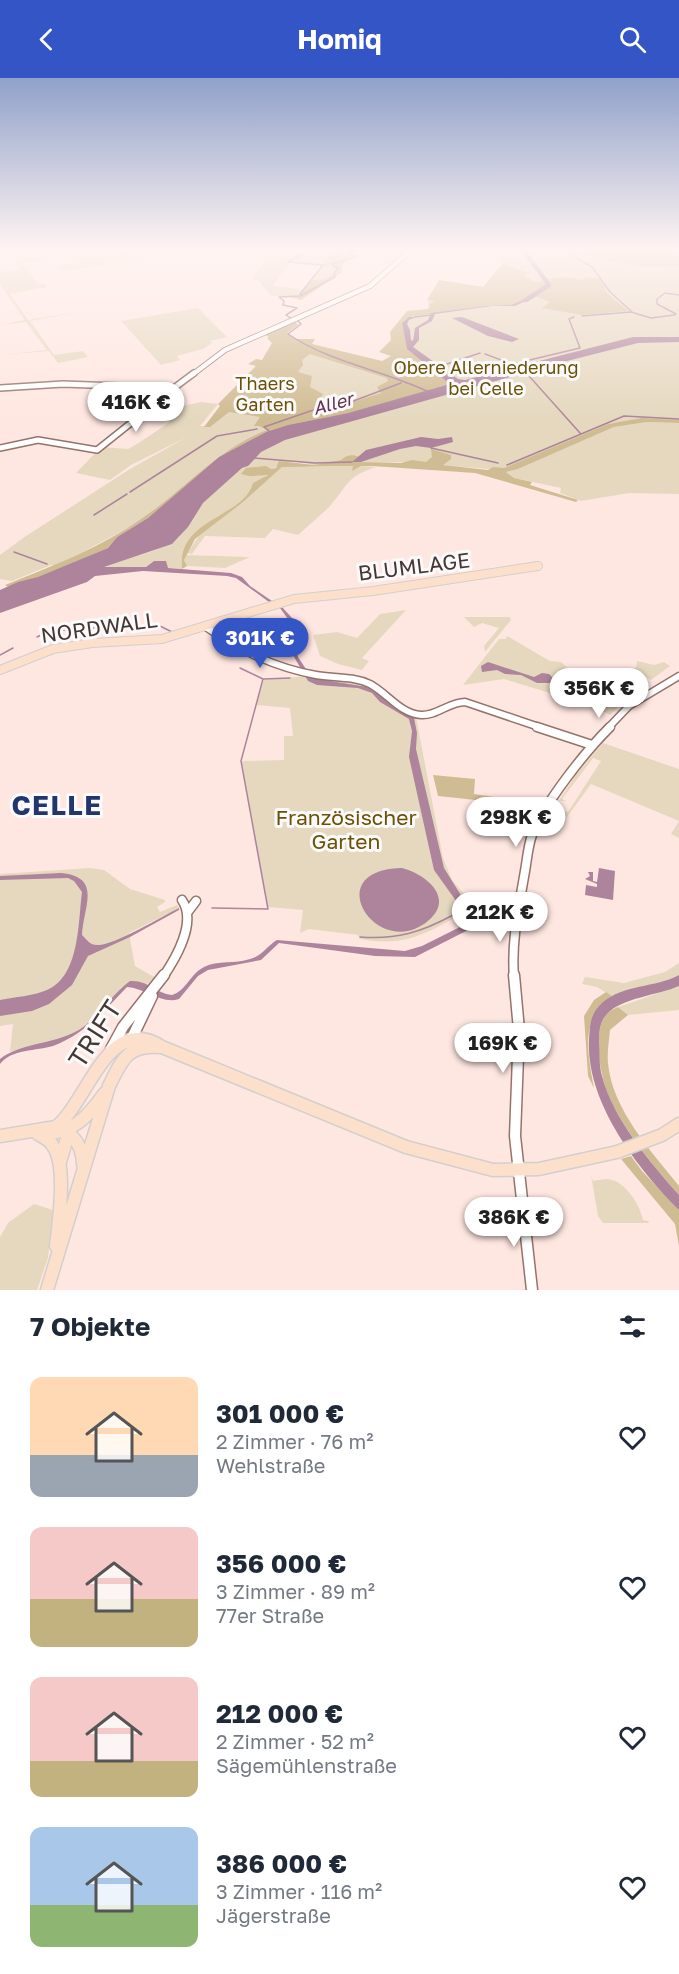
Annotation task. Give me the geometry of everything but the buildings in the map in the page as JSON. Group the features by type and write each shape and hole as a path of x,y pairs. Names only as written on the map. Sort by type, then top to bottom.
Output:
{"main road":[{"path":"0,388 41,385 171,388 225,350 325,307"},
{"name":"BLUMLAGE","path":"275,604 294,599 373,591 538,566"},
{"name":"NORDWALL","path":"0,670 31,656 58,648 92,643 148,641 206,627 275,604"},
{"path":"108,1053 131,1038 145,1041 411,1149 485,1169 520,1171 550,1167 645,1143 679,1124"},
{"path":"0,1136 31,1133 55,1135 97,1104 120,1064 132,1049 145,1041"},
{"name":"TRIFT","path":"59,1166 63,1129 108,1053"},
{"path":"49,1284 109,1086"},
{"path":"63,1129 76,1138 82,1153 78,1191"},
{"path":"31,1133 54,1146 59,1166 58,1233 49,1284"}],"street":[{"path":"0,448 33,441 97,450 171,392 171,388"},
{"path":"206,627 228,643 300,671 368,683 417,714 429,714 451,703 465,702 592,745"},
{"path":"532,1290 515,1124 519,1030 513,962 514,937 531,837 592,745 629,706 679,675"},
{"path":"183,900 187,913"},
{"path":"120,1064 153,992 170,969 180,948 187,913 196,902"},
{"name":"TRIFT","path":"108,1053 134,1013 153,992"},
{"path":"131,1038 134,1013"},
{"path":"138,1025 145,1041"}],"green space":[{"path":"15,307 19,307 28,320 90,310 30,321 54,355 83,351 88,357 58,363 49,351 0,355 47,350 26,322 0,325 25,320"},
{"name":"Obere Allerniederung bei Celle","path":"428,307 679,307 679,421 611,423 501,470 403,462 314,465 291,461 271,469 262,480 254,483 248,495 238,504 212,520 189,539 183,552 182,569 168,568 154,561 146,567 103,567 165,546 180,536 135,524 55,567 51,565 12,581 0,579 0,555 130,469 187,437 131,465 110,480 76,473 101,447 128,449 167,424 183,406 201,402 218,404 200,426 205,426 220,406 298,371 301,360 310,353 382,361 391,358 391,343 407,312 428,309"},
{"name":"Thaers Garten","path":"429,307 482,307 409,317 402,323 407,349 451,383 447,386 348,413 288,425 266,432 221,456 249,438 267,430 254,426 260,417 229,412 210,427 204,427 220,406 218,404 256,366 248,364 256,359 262,360 272,343 264,334 295,321 298,325 287,333 295,339 315,339 312,344 382,361 391,356 379,352 391,340 390,332 407,311 429,309","holes":["310,354 387,378 388,381 377,387 381,393 331,409 321,399 323,394 310,387 312,376 298,372 303,365 302,360"]},
{"path":"623,307 628,311 582,315 542,308"},
{"path":"198,308 227,337 210,341 212,343 203,349 177,356 180,360 161,365 121,321"},
{"path":"642,418 679,420 679,423 647,422 614,427 518,469 506,472 514,478 532,482 530,485 578,500 576,502 475,473 372,466 361,466 352,471 353,466 282,467 242,503 195,539 184,560 187,566 182,569 183,552 189,539 199,529 237,504 247,495 253,483 268,475 241,474 246,468 266,466 271,469 276,468 279,461 314,465 341,460 352,455 359,457 353,462 401,463 412,460 426,462 432,457 431,449 451,455 451,459 443,465 488,470 493,467 504,468 608,424"},
{"path":"647,422 679,423 679,494 629,493 581,501 560,493 561,488 514,478 506,472 518,469 614,427"},
{"path":"217,459 148,518 117,537 108,548 38,578 8,587 5,585 94,547 128,528"},
{"path":"289,465 353,466 353,470 361,466 376,467 353,478 330,506 298,535 273,529 265,538 205,536 192,554 187,553 199,536 242,503 282,467"},
{"path":"186,555 250,557 225,568 187,566 184,560"},
{"path":"406,610 362,658 369,661 362,670 338,664 320,656 313,635 337,632 357,638 380,614"},
{"path":"464,617 510,617 511,620 485,652 484,646 499,628 482,623 474,627"},
{"path":"507,636 550,661 561,662 589,687 597,689 618,707 610,715 553,690 550,693 504,679 463,685 499,639 506,639"},
{"path":"637,661 654,665 664,662 670,666 651,680 640,673 630,672 632,668 636,668"},
{"name":"Französischer Garten","path":"308,676 359,681 377,690 416,717 443,858 452,880 476,908 408,939 378,941 360,939 358,935 309,929 300,933 303,910 268,907 241,761 284,760 284,736 293,736 290,708 256,705 264,680"},
{"path":"603,743 679,769 679,821 591,784 567,817 564,816 564,811 568,812 601,761 593,758 562,799 566,801 559,801 575,776"},
{"path":"433,775 475,779 474,794 494,797 521,806 509,815 485,801 438,796"},
{"path":"679,821 679,838 671,834"},
{"path":"90,868 104,870 130,889 165,900 157,907 160,912 177,905 179,908 129,933 135,966 154,977 149,984 130,981 88,1024 74,1033 48,1043 10,1052 13,1024 0,1026 0,874"},
{"path":"679,963 679,975 663,982 612,996 597,987 582,984 585,977 624,983 665,972"},
{"path":"679,986 679,1010 628,1015 618,1007"},
{"path":"606,992 612,996 594,1015 588,1038 594,1088 588,1076 584,1016 594,1000"},
{"path":"618,1007 628,1015 610,1030 608,1059 611,1080 634,1129 679,1186 679,1195 633,1138 622,1122 606,1089 600,1062 600,1030 605,1016"},
{"path":"631,1156 679,1210 679,1246 675,1224 621,1159"},
{"path":"591,1175 593,1181 614,1180 626,1188 639,1207 643,1220 649,1221 648,1223 603,1223 598,1216"},
{"path":"34,1204 53,1210 48,1258 37,1290 0,1290 0,1237 8,1223"}],"shaded area":[{"path":"488,307 435,314 432,321 419,328 419,340 413,347 458,379 465,380 633,337 679,337 679,342 638,343 285,440 261,452 248,466 242,468 203,503 188,527 172,544 104,567 146,567 154,561 166,561 168,568 231,573 242,577 250,586 272,601 269,602 236,578 143,571 95,576 87,582 0,613 0,590 108,548 117,537 148,518 219,457 266,432 288,425 348,413 450,384 407,349 402,323 409,317 416,317 409,320 407,324 413,341 415,328 428,320 431,313"},
{"path":"462,317 519,339 512,342 488,336 452,318"},
{"path":"421,437 438,439 452,437 453,442 431,448 416,446 400,449 361,462 352,462 366,450"},
{"path":"282,607 292,618 292,635 298,657 312,678 367,687 414,718 417,733 416,749 444,868 475,918 470,929 415,957 375,956 279,943 261,960 208,970 198,976 179,999 166,1000 127,987 93,1021 75,1035 53,1046 11,1056 0,1064 0,1059 9,1053 63,1037 83,1027 130,981 142,982 172,995 181,990 204,967 254,958 277,940 405,951 422,946 468,923 469,919 434,870 409,757 412,731 409,719 380,702 372,693 358,688 317,685 308,681 290,650 286,637 288,619 280,608"},
{"path":"488,662 534,677 542,673 549,674 554,679 550,683 537,683 521,675 505,674 497,670 482,672 481,666"},
{"path":"402,868 428,881 438,895 439,903 429,920 410,930 392,931 376,923 364,911 360,897 363,883 376,873"},
{"path":"599,868 615,871 613,900 585,895 586,885 597,887 597,884 585,879 590,876 588,872 593,872 593,881 597,882"},
{"path":"61,873 82,880 86,887 88,895 82,935 92,944 113,941 179,908 179,910 130,937 88,956 72,985 49,1004 32,1011 0,1016 0,1000 47,990 58,983 66,973 72,961 78,932 82,892 74,881 68,878 0,880 0,876"},
{"path":"679,975 679,986 631,1000 607,1014 601,1024 599,1044 601,1072 607,1092 634,1139 679,1195 679,1210 631,1154 605,1110 590,1063 589,1040 593,1016 598,1007 610,997 629,989"}],"waterway":[{"path":"290,307 297,308 286,315 292,319"},
{"path":"626,307 632,312"},
{"path":"582,316 631,312 651,318 676,314 662,307"},
{"path":"415,317 431,315"},
{"path":"517,363 580,348 569,319 574,317"},
{"path":"297,320 301,324 288,334 305,344 429,392"},
{"path":"441,366 480,353"},
{"path":"485,354 512,364"},
{"path":"529,376 580,433"},
{"name":"Aller","path":"269,431 264,427 322,407 335,408 401,383"},
{"path":"507,465 624,416 679,419"},
{"path":"130,492 217,436 257,429"},
{"path":"431,448 498,463"},
{"path":"254,458 315,463 352,462"},
{"path":"94,515 127,494"},
{"path":"14,552 47,564"},
{"path":"156,624 172,632"},
{"path":"37,637 49,631 135,625"},
{"path":"0,655 13,648"},
{"path":"212,908 268,909 241,761 263,679 240,668"},
{"path":"264,679 290,678"},
{"path":"360,937 397,936 430,926 453,915"}],"district":[{"name":"CELLE","path":"57,806"}]}
